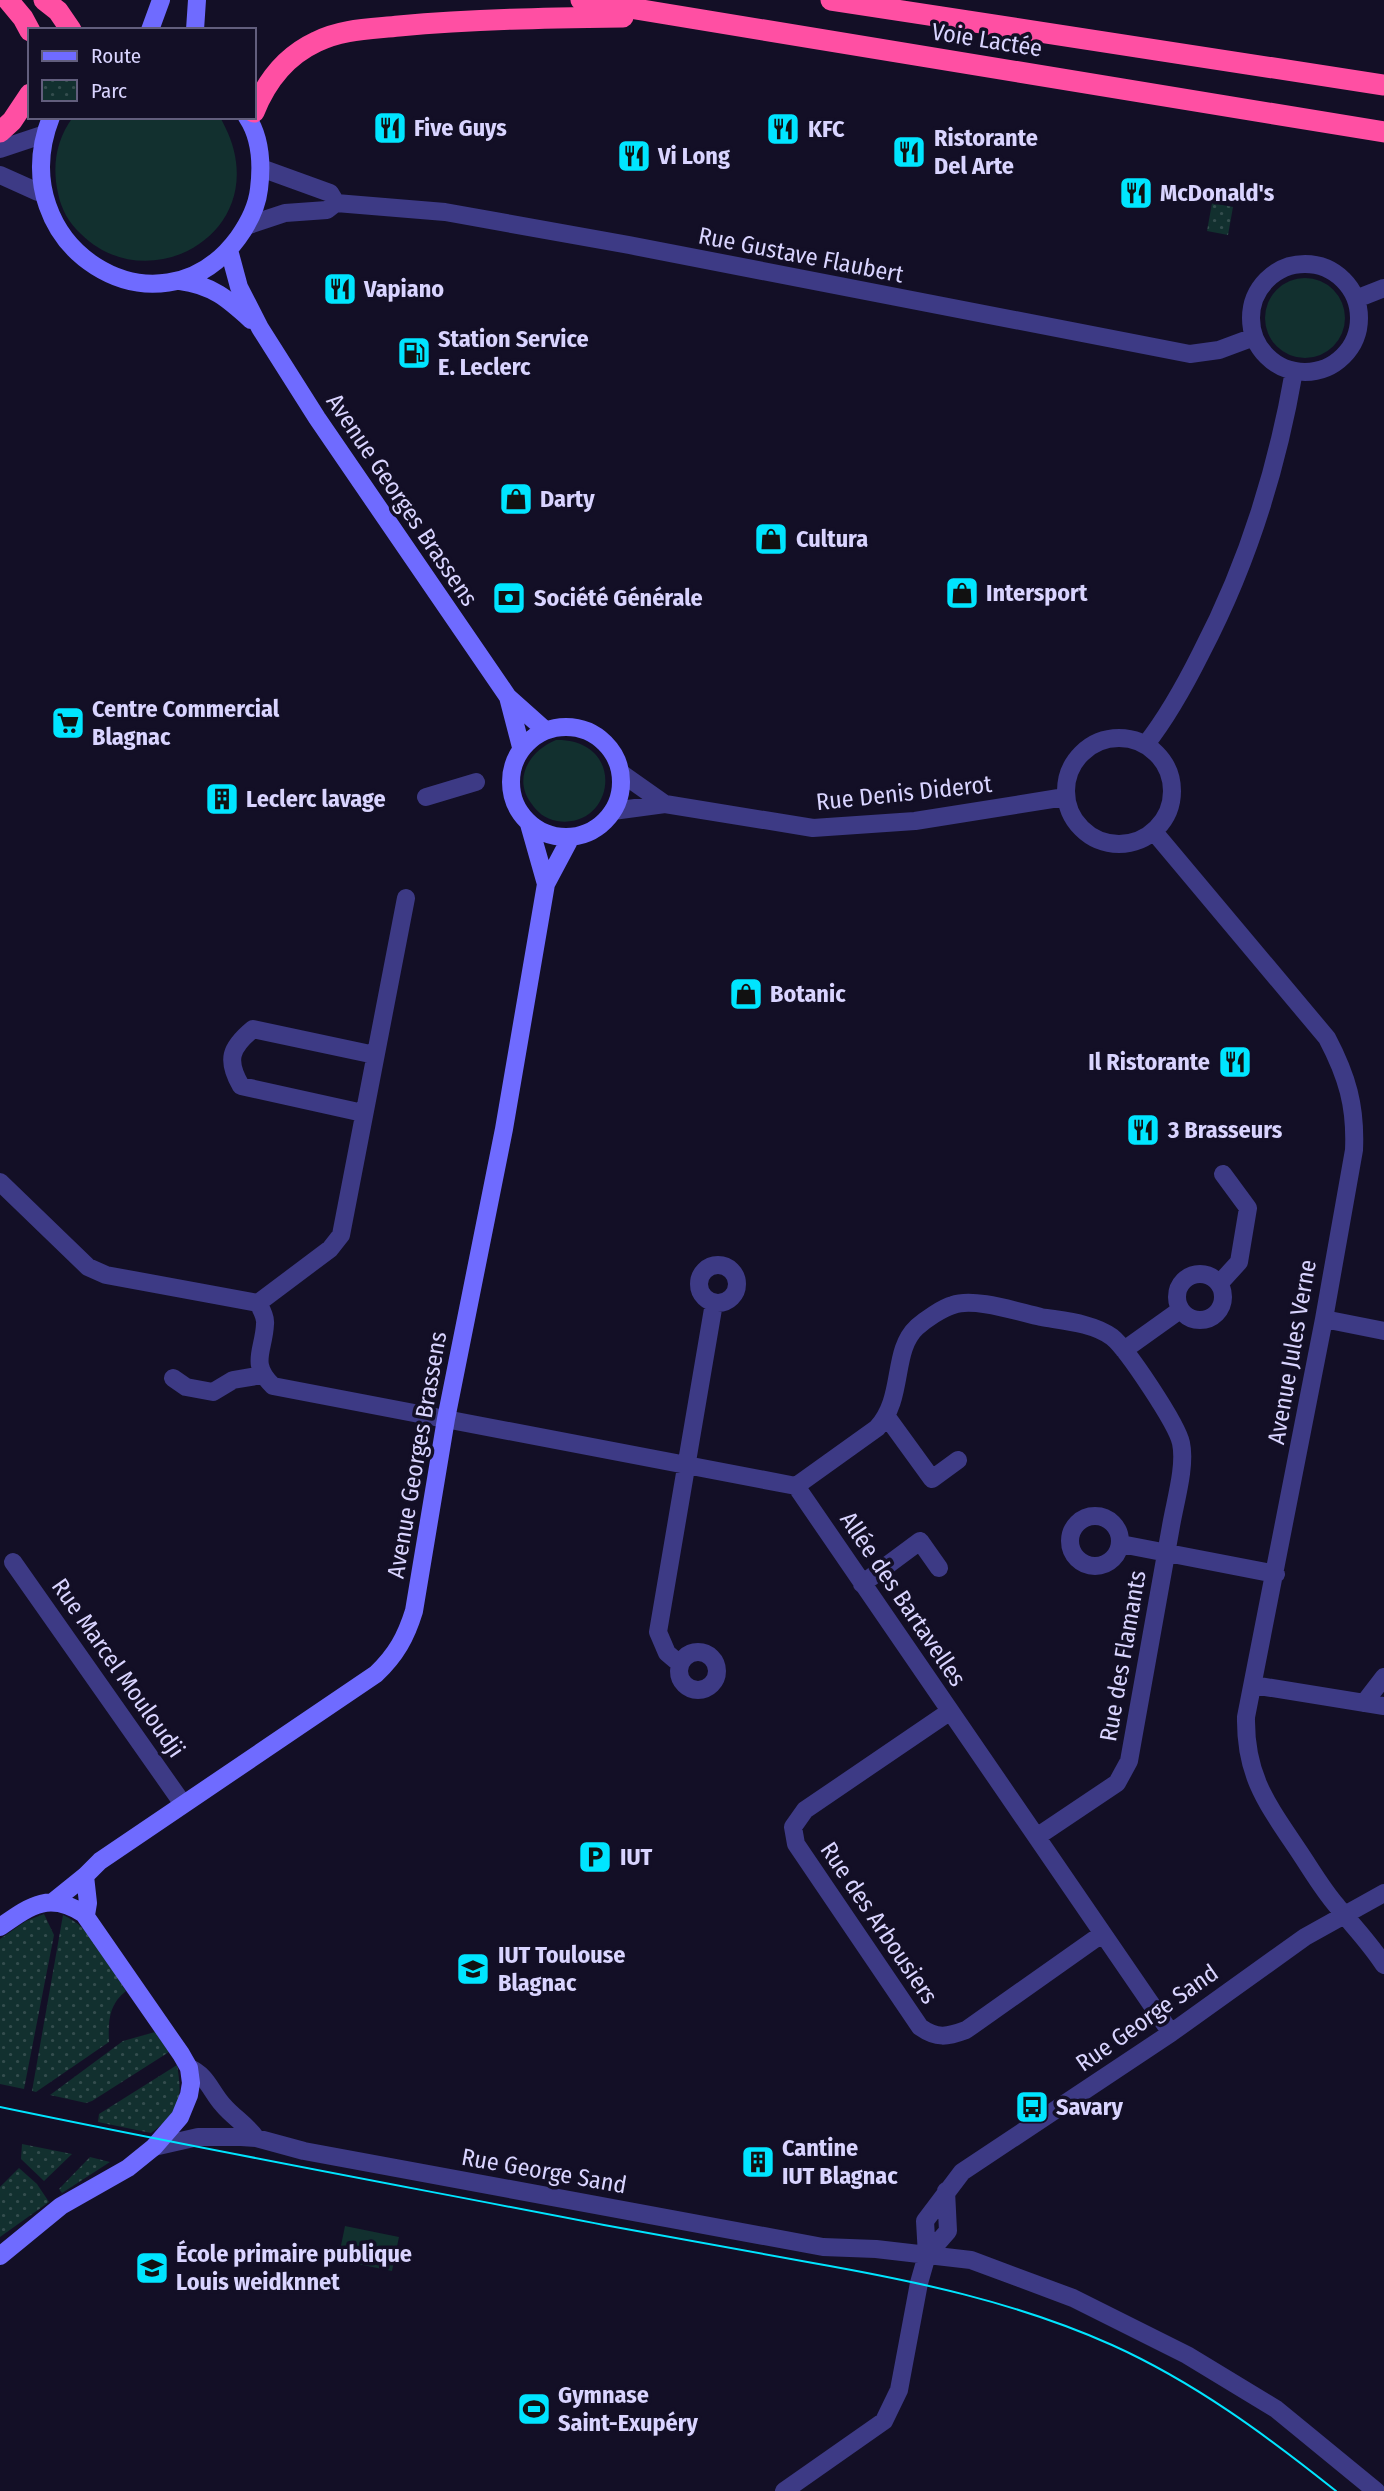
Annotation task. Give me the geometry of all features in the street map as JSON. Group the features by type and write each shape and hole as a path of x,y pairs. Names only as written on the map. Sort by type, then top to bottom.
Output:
{"highway":[{"path":"8,0 28,28"},
{"path":"44,0 58,11 70,28"},
{"name":"Voie Lactée","path":"581,0 1384,132"},
{"name":"Voie Lactée","path":"831,0 1384,85"},
{"path":"256,105 275,74 300,51 334,34 462,21 681,17"},
{"path":"0,132 12,121 28,97"}],"street":[{"path":"151,28 161,0"},
{"path":"195,28 197,0"},
{"path":"50,119 42,135 36,163 38,192 50,227 73,256 104,275 140,284 177,280 206,268 229,250 246,226 258,198 261,168 251,119"},
{"path":"0,149 42,135"},
{"name":"Rue Gustave Flaubert","path":"261,168 330,193 335,203"},
{"path":"0,175 26,189 38,192"},
{"name":"Rue Gustave Flaubert","path":"246,226 285,214 327,210 335,203 445,212 1190,354 1219,349 1254,337"},
{"name":"Avenue Georges Brassens","path":"229,250 239,287 260,328 324,429 508,697 545,730"},
{"path":"1309,264 1324,267 1338,274 1356,299 1358,330 1351,345 1341,358 1318,370 1294,371 1278,364 1264,352 1254,337 1252,306 1267,279 1279,270 1309,264"},
{"name":"Avenue Georges Brassens","path":"177,280 200,283 212,288 260,328"},
{"path":"1356,299 1384,288"},
{"path":"1146,744 1177,699 1219,618 1245,556 1274,470 1294,371"},
{"name":"Avenue Georges Brassens","path":"508,697 522,747"},
{"path":"559,726 578,727 603,740 615,754 621,773 621,789 612,811 594,830 570,837 547,834 529,824 518,810 511,792 511,769 522,747 545,730 559,726"},
{"path":"1114,737 1130,738 1146,744 1166,765 1171,779 1173,794 1166,817 1155,833 1128,844 1111,845 1096,840 1083,831 1073,819 1065,797 1068,773 1077,757 1094,743 1114,737"},
{"name":"Rue Denis Diderot","path":"621,773 665,804"},
{"path":"426,797 476,782"},
{"name":"Rue Denis Diderot","path":"612,811 665,804 813,828 915,821 1065,797"},
{"name":"Avenue Georges Brassens","path":"529,824 546,884"},
{"name":"Avenue Jules Verne","path":"1155,833 1327,1038 1341,1065 1349,1089 1355,1122 1354,1150 1276,1574 1246,1717 1245,1742 1264,1798 1345,1915 1367,1939 1384,1965"},
{"name":"Avenue Georges Brassens","path":"0,1927 27,1909 54,1901 100,1861 376,1674 394,1657 406,1637 414,1611 446,1419 503,1129 546,884 570,837"},
{"path":"0,1182 88,1267 106,1275 258,1303 330,1249 341,1235 406,898"},
{"path":"363,1113 240,1086 231,1068 236,1043 253,1030 375,1055"},
{"path":"1219,1284 1239,1262 1248,1208 1223,1174"},
{"path":"1200,1273 1214,1278 1219,1284 1223,1299 1216,1314 1209,1318 1193,1319 1180,1310 1176,1296 1187,1277 1200,1273"},
{"path":"258,1303 266,1321 258,1360 262,1376 273,1386 796,1486 877,1429 887,1418 892,1406 904,1346 909,1336 918,1326 953,1305 978,1304 1093,1327 1112,1337 1124,1350 1177,1429 1181,1445 1181,1461 1166,1552 1121,1544"},
{"path":"680,1664 667,1653 657,1632 714,1303"},
{"path":"1124,1350 1180,1310"},
{"path":"1324,1319 1384,1331"},
{"path":"173,1378 186,1387 214,1392 233,1380 262,1376"},
{"path":"887,1418 932,1479 958,1460"},
{"name":"Allée des Bartavelles","path":"796,1486 1171,2033"},
{"path":"862,1584 920,1541 939,1568"},
{"name":"Rue des Flamants","path":"1038,1836 1117,1783 1129,1761 1166,1552 1276,1574"},
{"name":"Rue Marcel Mouloudji","path":"13,1562 183,1804"},
{"path":"1364,1703 1384,1677"},
{"path":"1253,1685 1384,1706"},
{"name":"Rue des Arbousiers","path":"949,1712 805,1810 793,1827 796,1844 920,2027 933,2036 947,2037 966,2030 1102,1934"},
{"path":"85,1876 88,1903 86,1915"},
{"name":"Rue George Sand","path":"154,2147 198,2137 256,2138 304,2151 823,2247 927,2255 925,2221 962,2172 1171,2033 1305,1937 1384,1894"},
{"path":"3,2251 61,2206 128,2168 154,2147 180,2117 191,2084 189,2068 86,1915 54,1901"},
{"path":"189,2068 197,2071 222,2104 256,2138"},
{"path":"784,2491 884,2421 899,2390 919,2283 927,2255 971,2260 1073,2298 1187,2355 1276,2409 1376,2491"}],"green space":[{"path":"72,119 221,119 236,162 235,192 225,217 208,238 185,252 159,260 132,260 105,252 77,230 59,199 56,163 59,144"},
{"path":"1212,203 1233,207 1228,235 1207,231"},
{"path":"1297,278 1313,278 1334,289 1345,310 1345,326 1334,347 1313,358 1297,358 1283,352 1271,340 1265,326 1265,310 1271,296 1283,284"},
{"path":"556,740 579,744 595,754 603,768 605,784 601,799 591,812 577,820 557,821 545,817 533,806 523,784 527,765 532,757"},
{"path":"44,1914 54,1935 24,2089 0,2084 0,1939 26,1921"},
{"path":"63,1915 74,1921 92,1938 126,1991 120,1996 111,2013 109,2042 36,2092 32,2091"},
{"path":"155,2032 169,2052 92,2101 86,2103 50,2095 123,2041"},
{"path":"177,2065 180,2087 177,2104 168,2118 151,2133 98,2122 99,2114"},
{"path":"22,2144 72,2154 44,2181 21,2159"},
{"path":"90,2157 110,2162 62,2193 59,2189"},
{"path":"19,2168 37,2184 49,2202 0,2237 0,2187"},
{"path":"345,2226 399,2237 392,2271 338,2260"}],"tram line":[{"path":"0,2107 226,2153 889,2277 1002,2305 1112,2345 1172,2376 1229,2411 1336,2491"}],"place":[{"name":"Five Guys","path":"390,128"},
{"name":"KFC","path":"783,129"},
{"name":"Ristorante Del Arte","path":"909,152"},
{"name":"Vi Long","path":"634,156"},
{"name":"McDonald's","path":"1136,193"},
{"name":"Vapiano","path":"340,289"},
{"name":"Station Service E. Leclerc","path":"414,353"},
{"name":"Darty","path":"516,499"},
{"name":"Cultura","path":"771,539"},
{"name":"Intersport","path":"962,593"},
{"name":"Société Générale","path":"509,598"},
{"name":"Centre Commercial Blagnac","path":"68,723"},
{"name":"Leclerc lavage","path":"222,799"},
{"name":"Botanic","path":"746,994"},
{"name":"Il Ristorante","path":"1235,1062"},
{"name":"3 Brasseurs","path":"1143,1130"},
{"name":"IUT","path":"595,1857"},
{"name":"IUT Toulouse Blagnac","path":"473,1969"},
{"name":"Savary","path":"1032,2107"},
{"name":"Cantine IUT Blagnac","path":"758,2162"},
{"name":"École primaire publique Louis weidknnet","path":"152,2268"},
{"name":"Gymnase Saint-Exupéry","path":"534,2409"}]}
